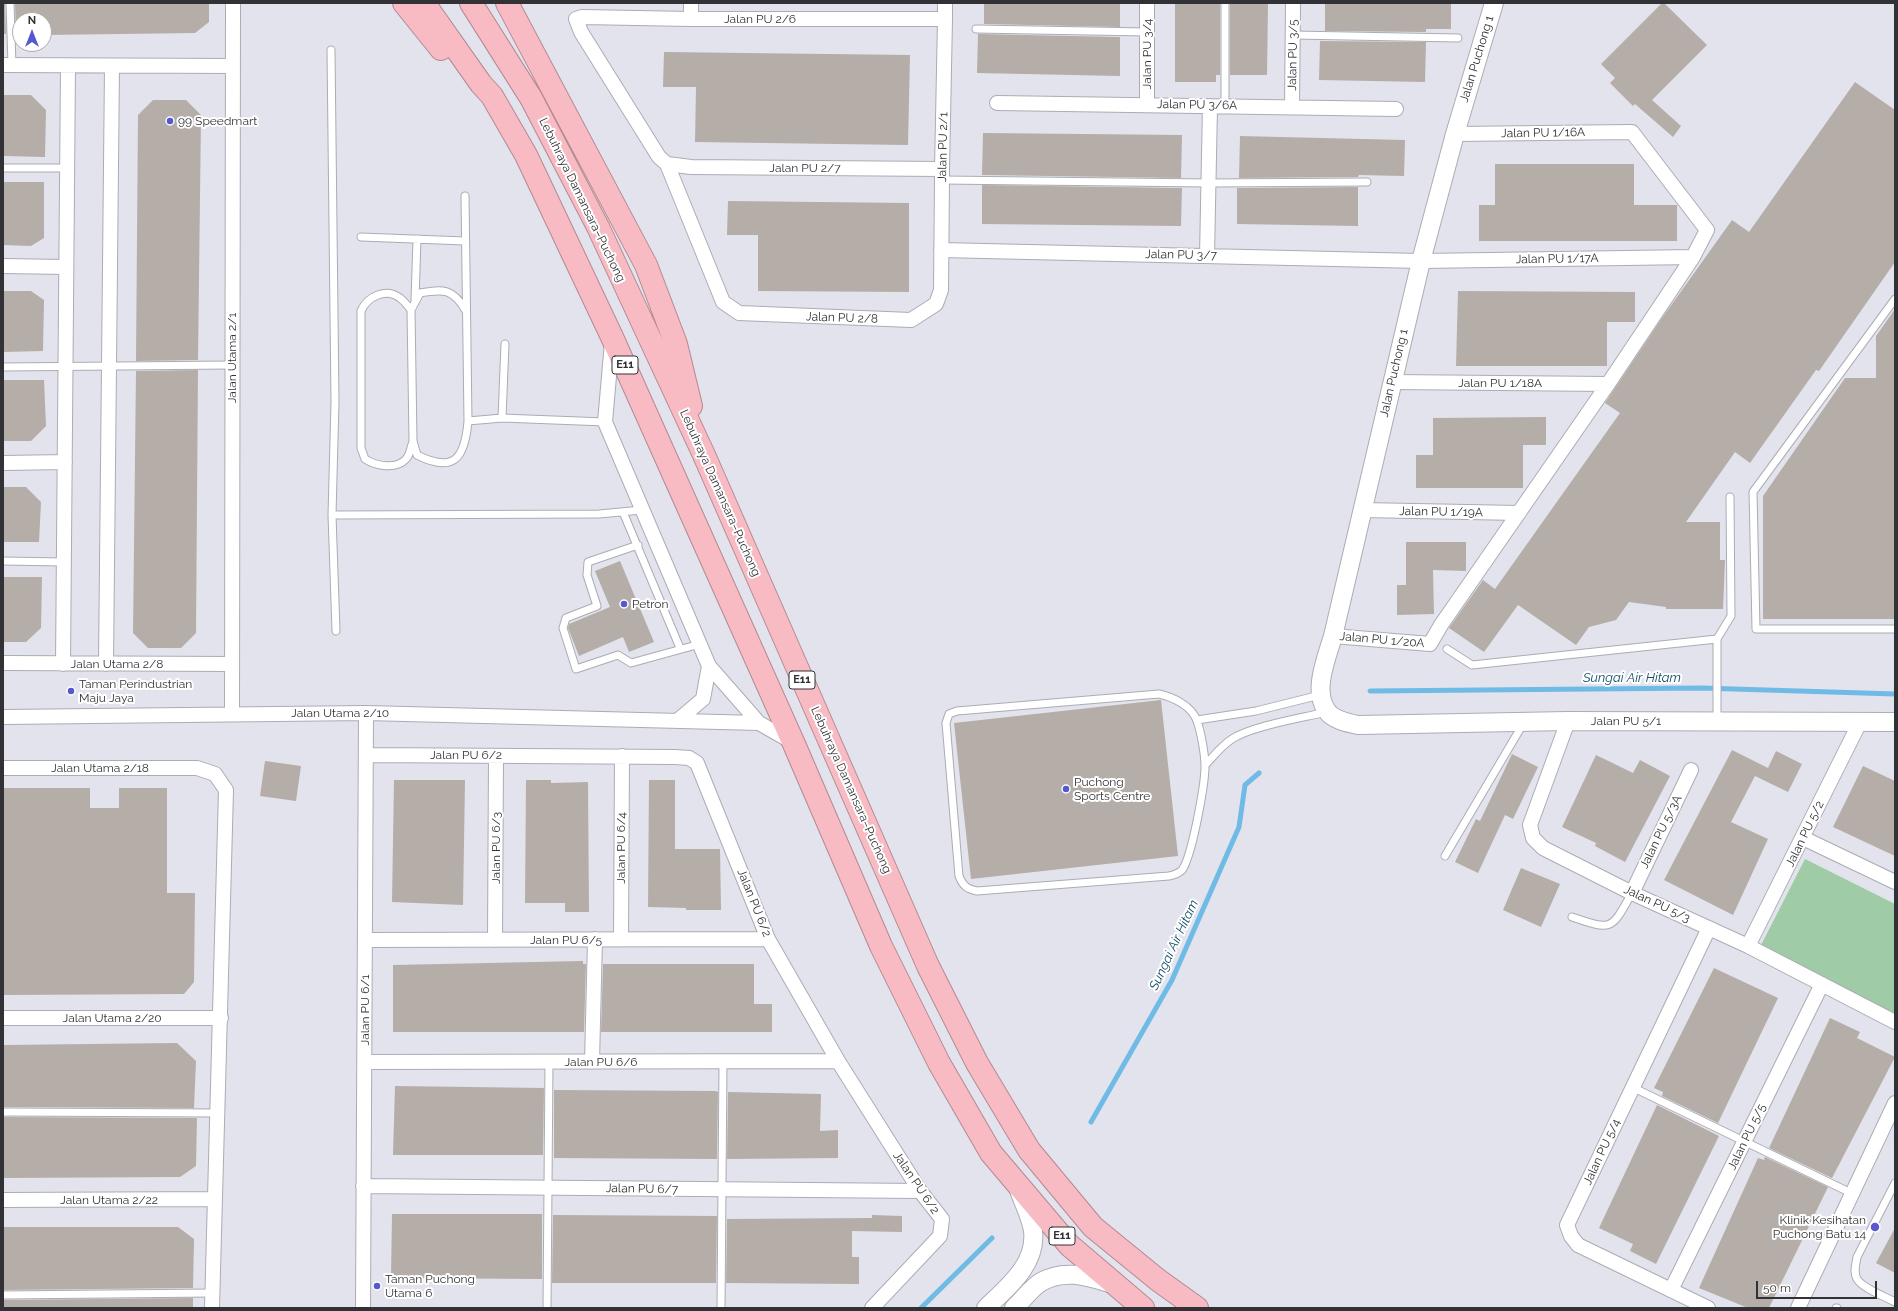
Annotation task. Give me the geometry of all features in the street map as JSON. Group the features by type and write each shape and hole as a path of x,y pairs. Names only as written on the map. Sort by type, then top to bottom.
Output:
{"highway":[{"path":"404,3 454,64 481,84"},
{"name":"E11","path":"424,3 481,84 492,96 526,156 612,337 794,744 881,946 939,1063 991,1152 1069,1244 1143,1308"},
{"name":"Lebuhraya Damansara–Puchong","path":"471,3 531,98 598,227 704,455 928,966 977,1063 1029,1150 1093,1227 1158,1280 1197,1308"},
{"path":"510,9 646,266 676,344 704,455"}],"street":[{"name":"Jalan Utama 2/1","path":"232,714 233,3"},
{"path":"691,3 691,19"},
{"name":"Jalan PU 2/1","path":"941,290 945,3"},
{"name":"Jalan PU 3/4","path":"1147,3 1147,105"},
{"name":"Jalan PU 3/5","path":"1292,107 1294,3"},
{"name":"Jalan Puchong 1","path":"1324,704 1321,680 1333,636 1421,261 1455,134 1494,3"},
{"name":"Jalan PU 2/6","path":"667,164 654,150 581,32 576,19 582,17 691,19 944,19"},
{"path":"7,65 234,66"},
{"path":"63,664 68,66"},
{"path":"106,664 112,66"},
{"name":"Jalan PU 3/6A","path":"997,103 1396,108"},
{"path":"1207,256 1210,106"},
{"name":"Jalan PU 1/16A","path":"1455,134 1632,132 1707,230 1692,257"},
{"name":"Jalan PU 2/7","path":"667,164 691,167 942,174"},
{"name":"Jalan PU 2/8","path":"667,164 723,302 739,313 911,320 936,304 941,290"},
{"name":"Jalan PU 3/7","path":"941,250 1421,261"},
{"path":"1519,513 1608,384 1692,257"},
{"name":"Jalan PU 1/17A","path":"1421,261 1692,257"},
{"path":"3,266 66,266"},
{"path":"612,337 605,422 709,666 759,723"},
{"name":"Jalan PU 1/18A","path":"1392,382 1608,384"},
{"path":"3,463 65,462"},
{"name":"Jalan PU 1/19A","path":"1362,510 1519,513"},
{"name":"Jalan PU 1/20A","path":"1333,636 1430,644 1441,625 1519,513"},
{"name":"Jalan Utama 2/8","path":"3,663 231,664"},
{"path":"677,721 703,699 709,666"},
{"name":"Jalan PU 5/1","path":"1324,704 1339,720 1358,725 1568,721 1717,712 1860,722 1895,722"},
{"name":"Jalan Utama 2/10","path":"3,717 366,713 759,723 794,744"},
{"name":"Jalan PU 6/1","path":"363,1308 366,713"},
{"name":"Jalan PU 5/3","path":"1568,721 1530,825 1533,838 1543,848 1632,893 1748,946 1895,1022"},
{"name":"Jalan PU 5/2","path":"1748,946 1860,722"},
{"name":"Jalan PU 6/2","path":"366,755 684,757 693,760 697,764 768,939 838,1061 920,1191 942,1219 940,1236 872,1308"},
{"name":"Jalan PU 6/3","path":"495,940 496,756"},
{"name":"Jalan PU 6/4","path":"621,940 622,756"},
{"name":"Jalan Utama 2/18","path":"3,768 197,768 215,774 226,790 221,1018"},
{"name":"Jalan PU 5/3A","path":"1632,893 1691,770"},
{"path":"1803,838 1895,882"},
{"name":"Jalan PU 5/4","path":"1708,1308 1578,1245 1571,1236 1567,1225 1709,928"},
{"name":"Jalan PU 6/5","path":"365,940 768,939"},
{"path":"592,1062 595,940"},
{"name":"Jalan PU 5/5","path":"1672,1290 1822,984"},
{"name":"Jalan Utama 2/20","path":"3,1018 221,1018"},
{"path":"212,1308 221,1018"},
{"name":"Jalan PU 6/6","path":"365,1062 838,1061"},
{"path":"1798,1308 1895,1102"},
{"path":"986,1308 1015,1280 1030,1258 1033,1231 1016,1181"},
{"name":"Jalan PU 6/7","path":"364,1186 920,1191"},
{"name":"Jalan Utama 2/22","path":"3,1200 215,1200"},
{"path":"1014,1308 1040,1282 1065,1274 1079,1275 1114,1284"}],"lane":[{"path":"7,65 10,3"},
{"path":"1224,106 1225,3"},
{"path":"976,28 1147,32"},
{"path":"1293,35 1458,38"},
{"path":"331,50 335,402 332,515 336,631"},
{"path":"3,168 67,168"},
{"path":"942,174 1209,183 1367,182"},
{"path":"465,196 468,421 466,440 460,456 454,460 441,463 428,461 417,455 413,441 411,310 420,293 441,289 457,298 466,310"},
{"path":"361,237 465,240"},
{"path":"415,302 417,239"},
{"path":"411,310 400,297 389,293 376,295 364,303 360,311 361,448 365,460 372,464 391,466 400,464 407,458 413,441"},
{"path":"1895,299 1753,492 1756,629 1895,629"},
{"path":"502,418 505,344"},
{"path":"3,367 232,365"},
{"path":"468,421 502,418 605,422"},
{"path":"1717,712 1717,639 1731,616 1730,497"},
{"path":"332,515 599,514 642,510"},
{"path":"623,512 680,648"},
{"path":"638,545 588,562 587,575 596,606 566,618 562,628 576,669 618,655 631,663 680,648 700,644"},
{"path":"3,561 64,562"},
{"path":"1447,649 1472,665 1717,639"},
{"path":"1159,694 1171,697 1185,706 1197,720 1205,765 1190,852 1183,869 1177,874 977,891 968,890 962,884 959,876 946,723 949,714 957,711 1159,694"},
{"path":"1197,720 1256,711 1324,704"},
{"path":"1205,765 1233,738 1324,704"},
{"path":"1445,856 1524,722"},
{"path":"1572,917 1598,926 1608,925 1616,920 1632,893"},
{"path":"547,1308 549,1062"},
{"path":"722,1308 723,1062"},
{"path":"1632,1087 1851,1193"},
{"path":"3,1112 218,1112"},
{"path":"1895,1183 1857,1257 1855,1270 1857,1279 1862,1285 1895,1302"},
{"path":"3,1295 213,1293"}],"green space":[{"path":"1805,859 1895,904 1895,1014 1760,947"}],"building":[{"path":"3,3 5,3 6,34 3,34"},
{"path":"15,3 209,3 209,22 195,33 52,35 52,12 15,12"},
{"path":"984,3 1120,3 1120,27 984,24"},
{"path":"1175,3 1220,3 1220,75 1216,75 1216,82 1175,82"},
{"path":"1230,3 1268,3 1267,75 1230,75"},
{"path":"1325,3 1451,3 1451,29 1426,29 1426,32 1325,31"},
{"path":"1662,3 1664,3 1707,45 1652,100 1681,126 1673,137 1635,104 1633,106 1610,83 1615,78 1601,64"},
{"path":"978,34 1120,37 1120,76 977,73"},
{"path":"1320,41 1426,42 1425,82 1319,80"},
{"path":"664,52 910,55 908,145 695,142 696,87 663,87"},
{"path":"1855,82 1895,110 1895,262 1819,371 1816,370 1750,463 1735,452 1686,522 1720,522 1720,560 1725,560 1723,609 1666,609 1666,607 1629,602 1616,620 1589,627 1576,645 1518,605 1484,652 1449,628 1483,580 1495,589 1620,413 1605,403 1662,318 1732,220 1749,232"},
{"path":"3,95 31,95 46,110 45,157 3,156"},
{"path":"153,100 186,100 201,115 198,360 136,361 138,115"},
{"path":"983,133 1182,135 1181,178 982,175"},
{"path":"1240,136 1405,140 1404,176 1359,175 1358,177 1239,178"},
{"path":"1495,164 1634,164 1634,205 1677,205 1677,241 1479,241 1479,205 1495,205"},
{"path":"3,182 44,182 44,238 31,246 3,245"},
{"path":"982,185 1182,188 1181,226 982,224"},
{"path":"1358,187 1358,226 1237,224 1237,188"},
{"path":"728,201 909,203 909,292 758,291 758,235 727,235"},
{"path":"3,291 31,291 44,300 43,351 3,352"},
{"path":"1458,291 1635,292 1635,322 1607,322 1607,366 1456,366"},
{"path":"1895,309 1895,619 1763,619 1763,496 1845,378 1876,378 1876,336"},
{"path":"198,370 196,633 181,648 148,648 133,633 136,371"},
{"path":"3,380 44,380 46,426 31,441 3,441"},
{"path":"1546,417 1546,445 1523,445 1523,488 1416,488 1416,455 1433,455 1433,418"},
{"path":"3,487 26,487 41,502 39,542 3,542"},
{"path":"1406,542 1466,542 1466,571 1433,570 1434,614 1397,615 1397,585 1406,585"},
{"name":"Petron","path":"620,561 654,642 629,652 623,637 579,656 568,628 569,624 610,607 595,571"},
{"path":"3,577 42,577 41,628 26,642 3,642"},
{"name":"Puchong Sports Centre","path":"1161,700 1178,856 971,879 954,723"},
{"path":"1732,750 1768,768 1776,751 1802,764 1788,792 1755,776 1731,822 1768,839 1733,915 1664,880"},
{"path":"1512,754 1538,767 1513,819 1505,815 1478,873 1455,862 1476,819 1480,821"},
{"path":"1596,755 1633,773 1640,760 1670,776 1625,862 1595,846 1596,843 1562,827"},
{"path":"265,761 301,766 296,801 260,796"},
{"path":"1863,766 1895,781 1895,856 1833,827"},
{"path":"394,780 465,780 463,905 392,902"},
{"path":"526,780 551,780 551,783 588,782 589,912 565,912 565,903 525,903"},
{"path":"649,780 675,780 675,849 720,849 721,910 686,910 686,908 648,907"},
{"path":"3,788 90,788 90,808 119,808 119,788 167,788 167,893 195,893 194,982 184,994 3,995"},
{"path":"1521,868 1560,884 1541,927 1503,910"},
{"path":"583,961 583,964 586,964 584,1032 393,1032 393,965"},
{"path":"603,964 754,964 754,1004 772,1004 772,1032 601,1032"},
{"path":"1714,968 1778,998 1718,1123 1662,1096 1663,1092 1654,1088"},
{"path":"1830,1018 1860,1032 1857,1038 1895,1057 1832,1178 1769,1148"},
{"path":"177,1043 196,1061 194,1108 3,1107 3,1045"},
{"path":"395,1086 544,1088 543,1155 393,1155"},
{"path":"554,1090 716,1091 718,1092 717,1159 554,1158"},
{"path":"728,1092 821,1094 820,1131 838,1130 838,1158 727,1159"},
{"path":"1657,1105 1719,1136 1656,1264 1630,1251 1633,1244 1599,1228"},
{"path":"3,1117 197,1118 196,1166 180,1177 3,1178"},
{"path":"1765,1157 1828,1187 1769,1308 1748,1308 1699,1288 1758,1158 1764,1160"},
{"path":"392,1214 542,1214 542,1279 391,1278"},
{"path":"553,1215 717,1216 716,1283 552,1283"},
{"path":"872,1215 902,1216 902,1232 852,1231 852,1257 859,1257 859,1284 726,1283 727,1219 872,1218"},
{"path":"3,1227 178,1227 194,1239 193,1288 3,1290"},
{"path":"1895,1228 1895,1273 1876,1263"},
{"path":"193,1298 193,1308 3,1308 3,1300"}],"waterway":[{"name":"Sungai Air Hitam","path":"1370,691 1702,688 1895,694"},
{"name":"Sungai Air Hitam","path":"1091,1122 1172,980 1239,827 1245,785 1259,773"},
{"name":"Sungai Air Hitam","path":"921,1308 992,1238"}],"place":[{"name":"99 Speedmart","path":"170,121"},
{"name":"Petron","path":"624,604"},
{"name":"Taman Perindustrian Maju Jaya","path":"71,691"},
{"name":"Puchong Sports Centre","path":"1066,789"},
{"name":"Klinik Kesihatan Puchong Batu 14","path":"1875,1227"},
{"name":"Taman Puchong Utama 6","path":"377,1286"}]}
